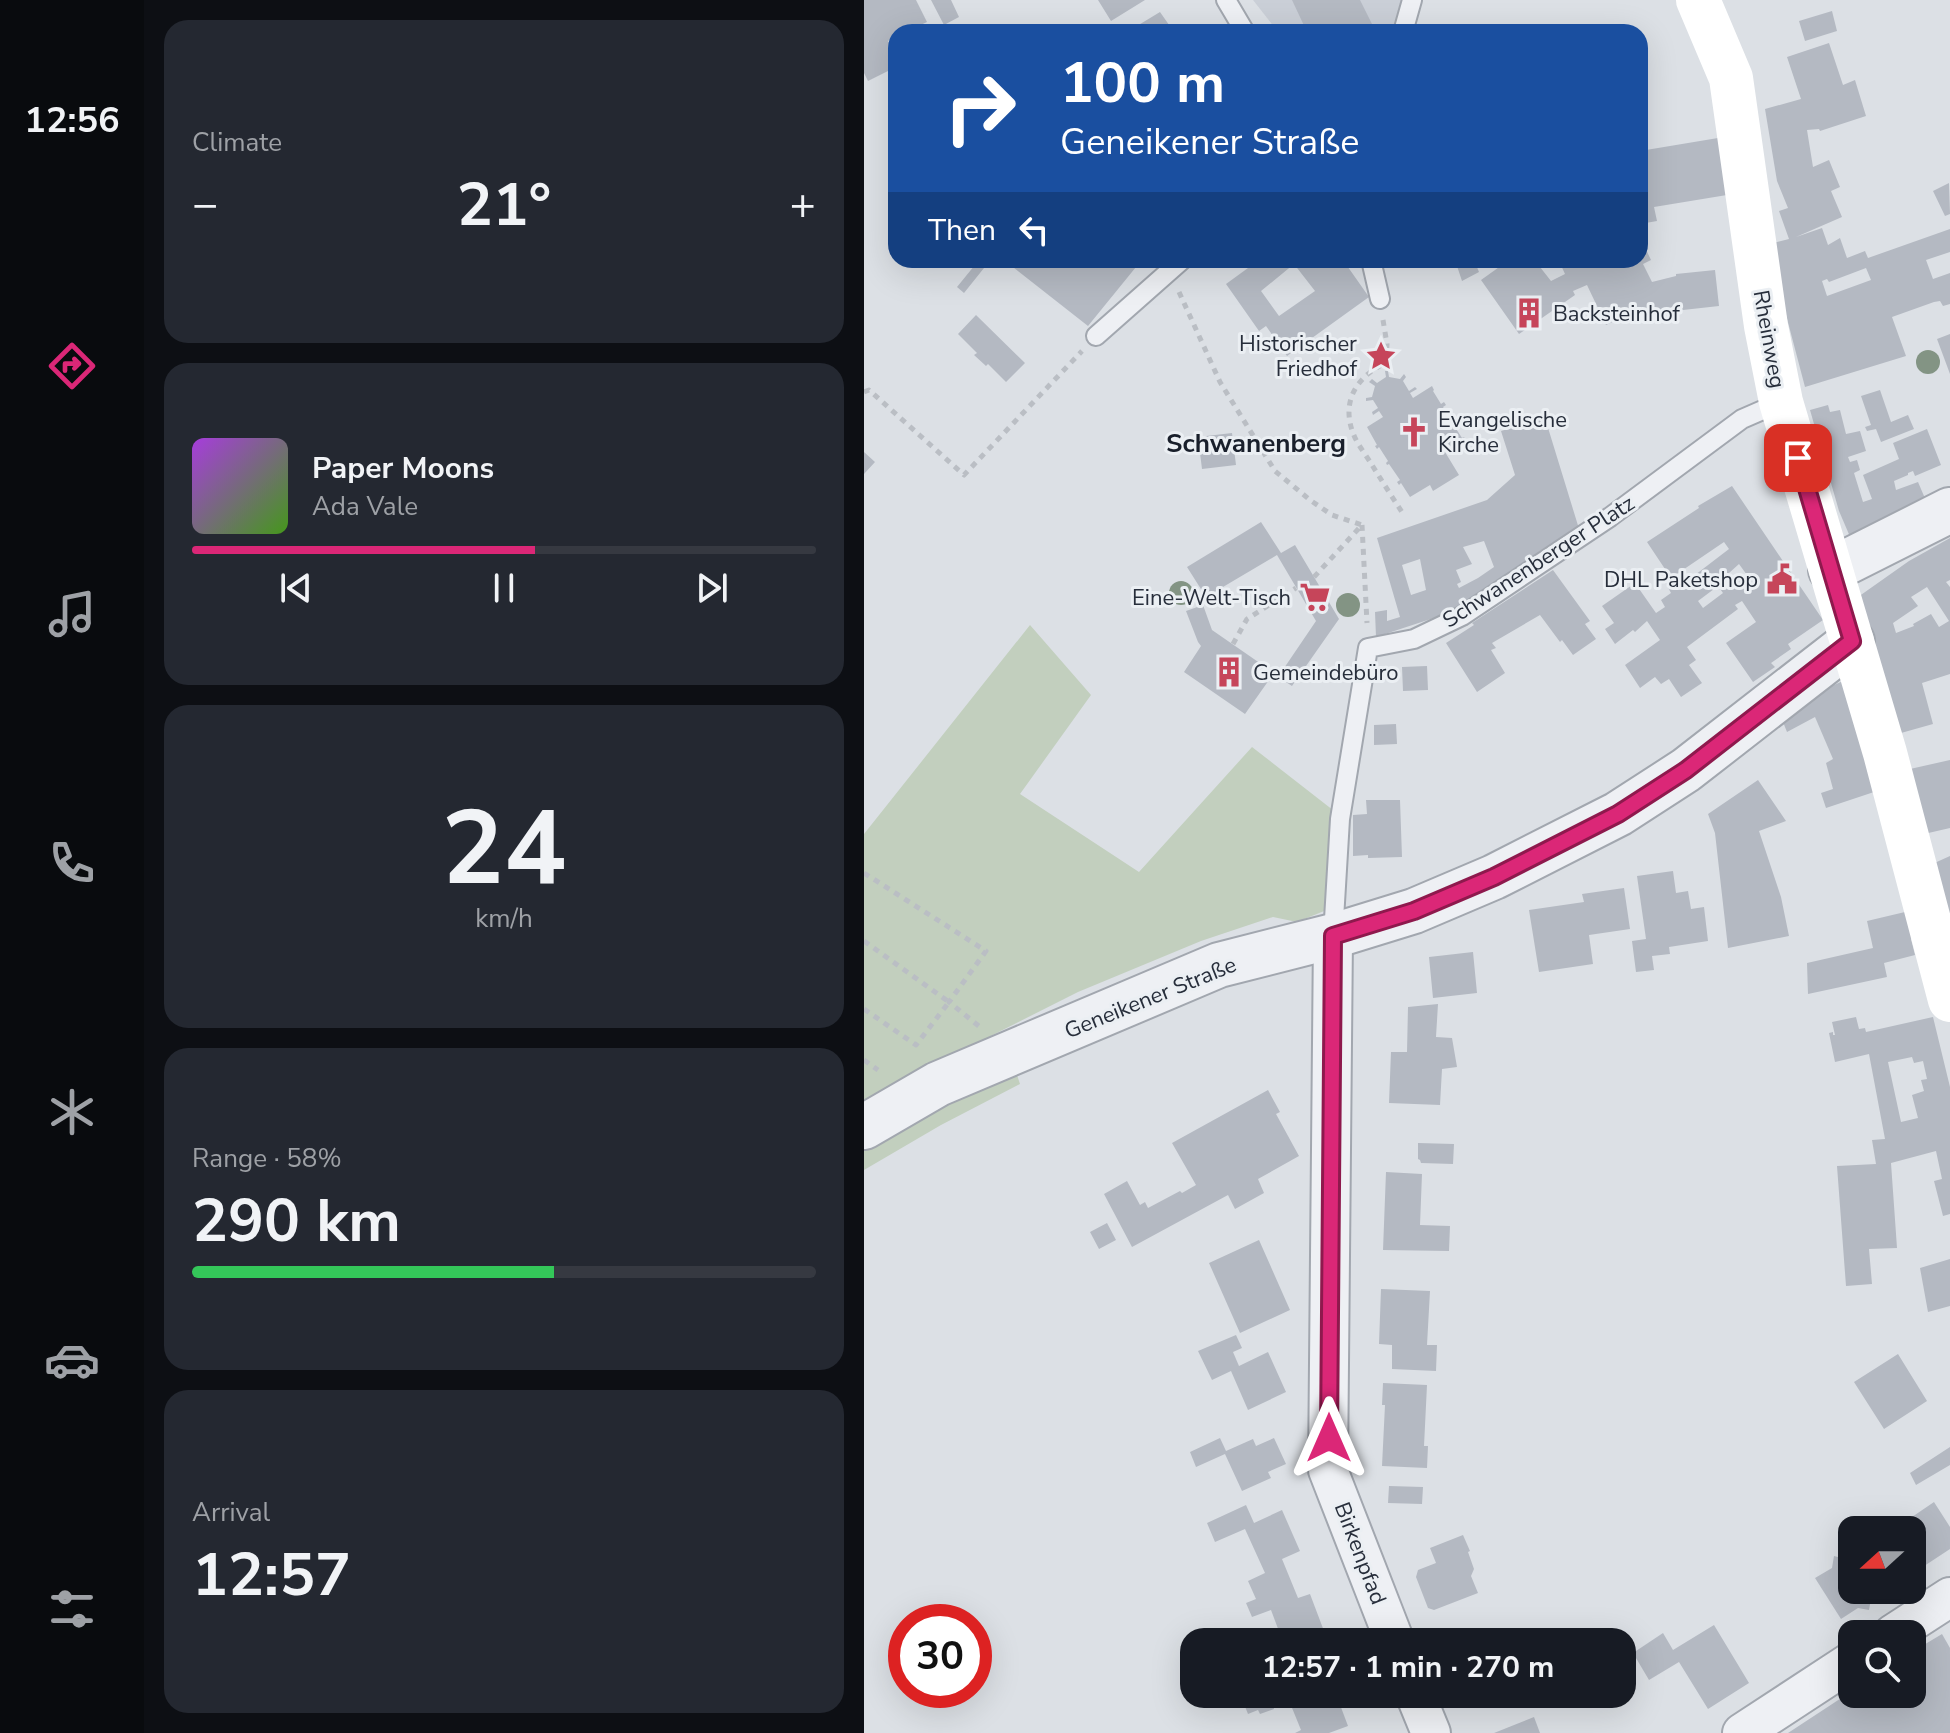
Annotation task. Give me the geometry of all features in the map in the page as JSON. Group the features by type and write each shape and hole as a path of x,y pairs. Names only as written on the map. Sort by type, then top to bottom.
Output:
{"main road":[{"name":"Rheinweg","path":"1698,0 1731,78 1766,326 1781,402 1885,753 1950,1000"}],"street":[{"path":"1831,570 1950,510"},
{"name":"Geneikener Straße","path":"864,1127 938,1084 1219,965 1333,936 1414,911 1494,877 1618,814 1686,770 1852,641"},
{"name":"Birkenpfad","path":"1333,936 1328,1470 1390,1628"},
{"path":"1915,1620 1950,1597"},
{"path":"1742,1733 1838,1670"},
{"path":"1421,1708 1431,1733"}],"lane":[{"path":"1226,0 1240,24"},
{"path":"1405,24 1412,0"},
{"path":"1096,336 1174,268"},
{"path":"1373,268 1380,299"},
{"name":"Schwanenberger Platz","path":"1368,648 1414,639 1462,616 1610,517 1742,419 1781,402"},
{"path":"1333,936 1340,819 1368,648"}],"path":[{"path":"1177,268 1220,382 1275,471 1332,515 1362,525"},
{"path":"864,392 869,390 964,475 1096,336"},
{"path":"1387,344 1386,363 1361,378 1351,394 1348,413 1353,435 1402,512"},
{"path":"1314,577 1362,525"},
{"path":"1362,525 1368,648"},
{"path":"1233,644 1247,619 1296,588"},
{"path":"864,873 986,951 916,1045 864,1009"},
{"path":"864,941 984,1030"},
{"path":"864,1060 878,1070"}],"shaded area":[{"path":"1253,0 1401,0 1394,24 1272,24"}],"green space":[{"path":"1030,625 1091,695 1020,794 1139,872 1252,747 1347,821 1339,905 1297,922 1273,917 1201,941 1078,992 864,1104 864,834"},
{"path":"1016,1072 1020,1084 864,1170 864,1151 938,1109"}],"building":[{"path":"864,0 916,0 927,22 888,24 888,71 868,81 864,73"},
{"path":"931,0 951,0 959,17 943,24"},
{"path":"1098,0 1145,0 1111,21"},
{"path":"1292,0 1360,0 1372,24 1303,24"},
{"path":"1832,11 1837,31 1805,41 1799,21"},
{"path":"1160,12 1168,24 1140,24"},
{"path":"1829,43 1843,85 1855,80 1866,116 1820,131 1807,130 1813,167 1829,160 1840,187 1831,191 1842,217 1796,237 1822,228 1828,245 1840,238 1847,258 1865,251 1868,258 1950,229 1950,252 1926,260 1933,279 1950,273 1950,304 1943,306 1940,301 1934,302 1892,317 1906,356 1805,387 1785,311 1773,243 1789,239 1779,211 1788,208 1777,181 1765,109 1801,99 1787,57","holes":["1866,268 1871,280 1827,296 1822,281 1827,279 1829,282"]},
{"path":"1724,137 1733,194 1654,207 1657,221 1648,223 1648,150"},
{"path":"1949,183 1950,214 1945,216 1933,191"},
{"path":"972,268 984,268 964,293 957,287"},
{"path":"1014,268 1135,268 1088,326"},
{"path":"1248,268 1289,268 1261,291 1279,316 1315,291 1297,268 1349,268 1369,297 1287,356 1266,326 1259,331 1226,284"},
{"path":"1458,268 1477,268 1479,272 1462,281"},
{"path":"1498,268 1541,268 1551,281 1565,274 1562,268 1645,268 1652,282 1676,274 1715,270 1719,306 1647,314 1637,318 1634,312 1606,325 1587,285 1573,291 1575,295 1519,334 1481,280"},
{"path":"976,315 1025,363 1006,382 974,355 977,353 958,334"},
{"path":"1950,334 1950,374 1937,339"},
{"name":"Evangelische Kirche","path":"1385,371 1388,371 1389,377 1400,379 1404,374 1406,377 1403,381 1409,391 1415,387 1417,389 1410,393 1413,398 1432,386 1441,404 1444,402 1446,405 1443,407 1451,420 1454,418 1456,422 1453,424 1466,439 1445,452 1459,475 1433,491 1430,485 1410,497 1397,482 1400,480 1387,465 1388,461 1379,447 1377,449 1375,446 1367,427 1383,417 1379,411 1373,415 1372,412 1378,408 1373,400 1366,401 1366,398 1372,397 1375,386 1369,382 1372,379 1377,383 1386,377"},
{"path":"1880,390 1891,422 1908,415 1914,429 1881,442 1876,429 1867,431 1865,427 1871,425 1861,396"},
{"path":"1828,405 1830,412 1840,410 1846,434 1860,431 1866,451 1848,457 1850,462 1857,460 1860,470 1854,473 1863,502 1872,499 1863,475 1899,459 1893,443 1927,429 1941,465 1915,476 1913,471 1894,481 1896,490 1918,482 1930,510 1851,539 1839,511 1810,410"},
{"path":"1545,418 1580,532 1541,560 1452,612 1376,637 1375,612 1387,610 1387,621 1400,617 1377,538 1487,500 1515,475 1501,431","holes":["1484,541 1494,567 1459,588 1457,584 1461,582 1456,570 1472,564 1463,547","1420,559 1426,590 1411,595 1402,565"]},
{"path":"1232,433 1236,465 1202,469 1198,437"},
{"path":"864,452 875,462 864,474"},
{"path":"1732,486 1823,620 1788,644 1791,649 1771,663 1775,667 1753,682 1726,643 1756,622 1742,601 1735,605 1738,609 1687,647 1696,660 1689,665 1702,683 1681,697 1669,679 1661,684 1655,677 1640,688 1625,665 1660,640 1647,621 1615,644 1605,629 1614,623 1602,606 1635,583 1656,613 1665,607 1661,600 1671,593 1665,582 1671,578 1647,542","holes":["1724,542 1729,549 1678,588 1671,578","1739,564 1747,575 1736,583 1729,573","1718,586 1723,593 1703,608 1698,601"]},
{"path":"1261,522 1281,553 1295,545 1339,619 1292,686 1278,677 1316,621 1277,555 1206,597 1187,567"},
{"path":"1950,538 1950,580 1946,582 1950,587 1950,674 1922,683 1933,724 1901,733 1858,597 1909,561","holes":["1927,587 1949,621 1939,627 1931,614 1914,626 1896,633 1893,623 1918,606 1911,597"]},
{"path":"1553,570 1590,621 1585,624 1596,639 1573,655 1540,615 1492,643 1496,648 1491,650 1505,673 1477,692 1446,643"},
{"name":"Gemeindebüro","path":"1203,605 1212,630 1274,673 1245,714 1184,672 1201,646 1186,611"},
{"path":"1427,666 1428,690 1403,691 1402,667"},
{"path":"1843,681 1877,791 1826,808 1821,793 1833,789 1826,763 1833,759 1815,717 1787,732 1783,722 1807,697"},
{"path":"1396,724 1397,744 1374,745 1374,725"},
{"path":"1950,760 1950,828 1924,834 1910,769"},
{"path":"1758,780 1786,821 1759,831 1781,897 1789,936 1728,948 1715,833 1708,814"},
{"path":"1366,800 1400,800 1402,857 1353,856 1353,815 1367,814"},
{"path":"1950,856 1950,950 1930,865"},
{"path":"1673,871 1676,893 1688,891 1691,909 1704,907 1708,941 1669,947 1670,954 1652,956 1654,970 1636,972 1632,941 1646,939 1637,876"},
{"path":"1624,888 1630,929 1589,935 1593,964 1539,972 1529,910 1584,902 1582,894"},
{"path":"1905,912 1915,955 1884,963 1887,977 1808,994 1807,963 1873,948 1867,921"},
{"path":"1473,952 1477,993 1433,998 1429,957"},
{"path":"1438,1004 1436,1037 1452,1038 1457,1067 1442,1069 1440,1105 1389,1103 1391,1052 1407,1052 1408,1007"},
{"path":"1856,1017 1859,1029 1865,1028 1866,1032 1933,1017 1950,1087 1950,1214 1943,1216 1934,1181 1942,1179 1936,1151 1891,1163 1897,1248 1869,1249 1872,1284 1846,1286 1837,1166 1876,1164 1872,1140 1885,1139 1869,1054 1835,1062 1829,1033 1835,1035 1832,1022","holes":["1912,1057 1914,1063 1923,1061 1927,1079 1921,1080 1924,1091 1912,1095 1918,1118 1901,1122 1888,1062"]},
{"path":"1268,1090 1280,1112 1276,1114 1299,1156 1258,1179 1264,1193 1235,1209 1228,1195 1132,1247 1104,1194 1127,1181 1140,1205 1145,1202 1148,1208 1196,1185 1172,1143"},
{"path":"1418,1143 1454,1144 1453,1164 1421,1163"},
{"path":"1386,1172 1422,1174 1420,1225 1450,1226 1449,1251 1383,1250"},
{"path":"1107,1223 1116,1240 1099,1249 1090,1232"},
{"path":"1259,1240 1290,1310 1240,1333 1209,1263"},
{"path":"1950,1259 1950,1306 1928,1312 1920,1268"},
{"path":"1381,1289 1430,1291 1427,1345 1437,1345 1436,1371 1392,1369 1392,1345 1379,1344"},
{"path":"1236,1335 1242,1348 1233,1352 1239,1366 1268,1352 1286,1392 1248,1410 1231,1371 1212,1380 1198,1351"},
{"path":"1898,1354 1927,1401 1884,1429 1854,1382"},
{"path":"1383,1383 1427,1385 1424,1446 1428,1446 1427,1468 1382,1466"},
{"path":"1220,1438 1226,1451 1253,1439 1256,1446 1274,1438 1286,1464 1268,1472 1271,1478 1242,1491 1225,1454 1196,1467 1190,1452"},
{"path":"1950,1447 1950,1465 1916,1485 1910,1473"},
{"path":"1389,1486 1423,1487 1422,1504 1388,1503"},
{"path":"1934,1502 1950,1527 1950,1549 1926,1565 1926,1516 1914,1516"},
{"path":"1246,1505 1254,1523 1282,1510 1300,1551 1282,1559 1298,1598 1310,1594 1323,1628 1278,1628 1271,1610 1252,1617 1246,1603 1256,1599 1248,1581 1265,1573 1245,1529 1215,1542 1207,1523"},
{"path":"1463,1535 1470,1551 1474,1569 1471,1576 1478,1593 1434,1610 1428,1608 1416,1577 1418,1570 1436,1563 1430,1548"},
{"path":"1834,1556 1838,1557 1838,1604 1870,1604 1869,1610 1858,1608 1841,1619 1815,1578 1832,1568"},
{"path":"1714,1625 1749,1683 1708,1709 1679,1662 1649,1680 1636,1658 1636,1651 1663,1633 1673,1650"},
{"path":"1942,1634 1950,1648 1950,1733 1788,1733 1838,1700 1838,1708 1926,1708 1926,1644"},
{"path":"1246,1708 1274,1708 1260,1714 1258,1710 1248,1714"},
{"path":"1292,1708 1341,1708 1348,1726 1329,1733 1295,1733 1301,1730"},
{"path":"1534,1717 1540,1733 1494,1733"}],"place":[{"name":"Backsteinhof","path":"1529,313"},
{"name":"Historischer Friedhof","path":"1381,356"},
{"name":"Evangelische Kirche","path":"1414,432"},
{"name":"DHL Paketshop","path":"1782,579"},
{"name":"Eine-Welt-Tisch","path":"1315,597"},
{"name":"Gemeindebüro","path":"1229,672"}],"district":[{"name":"Schwanenberg","path":"1256,443"}],"route":[{"path":"1329,1438 1333,936 1414,911 1494,877 1618,814 1686,770 1852,641 1798,458"}]}
